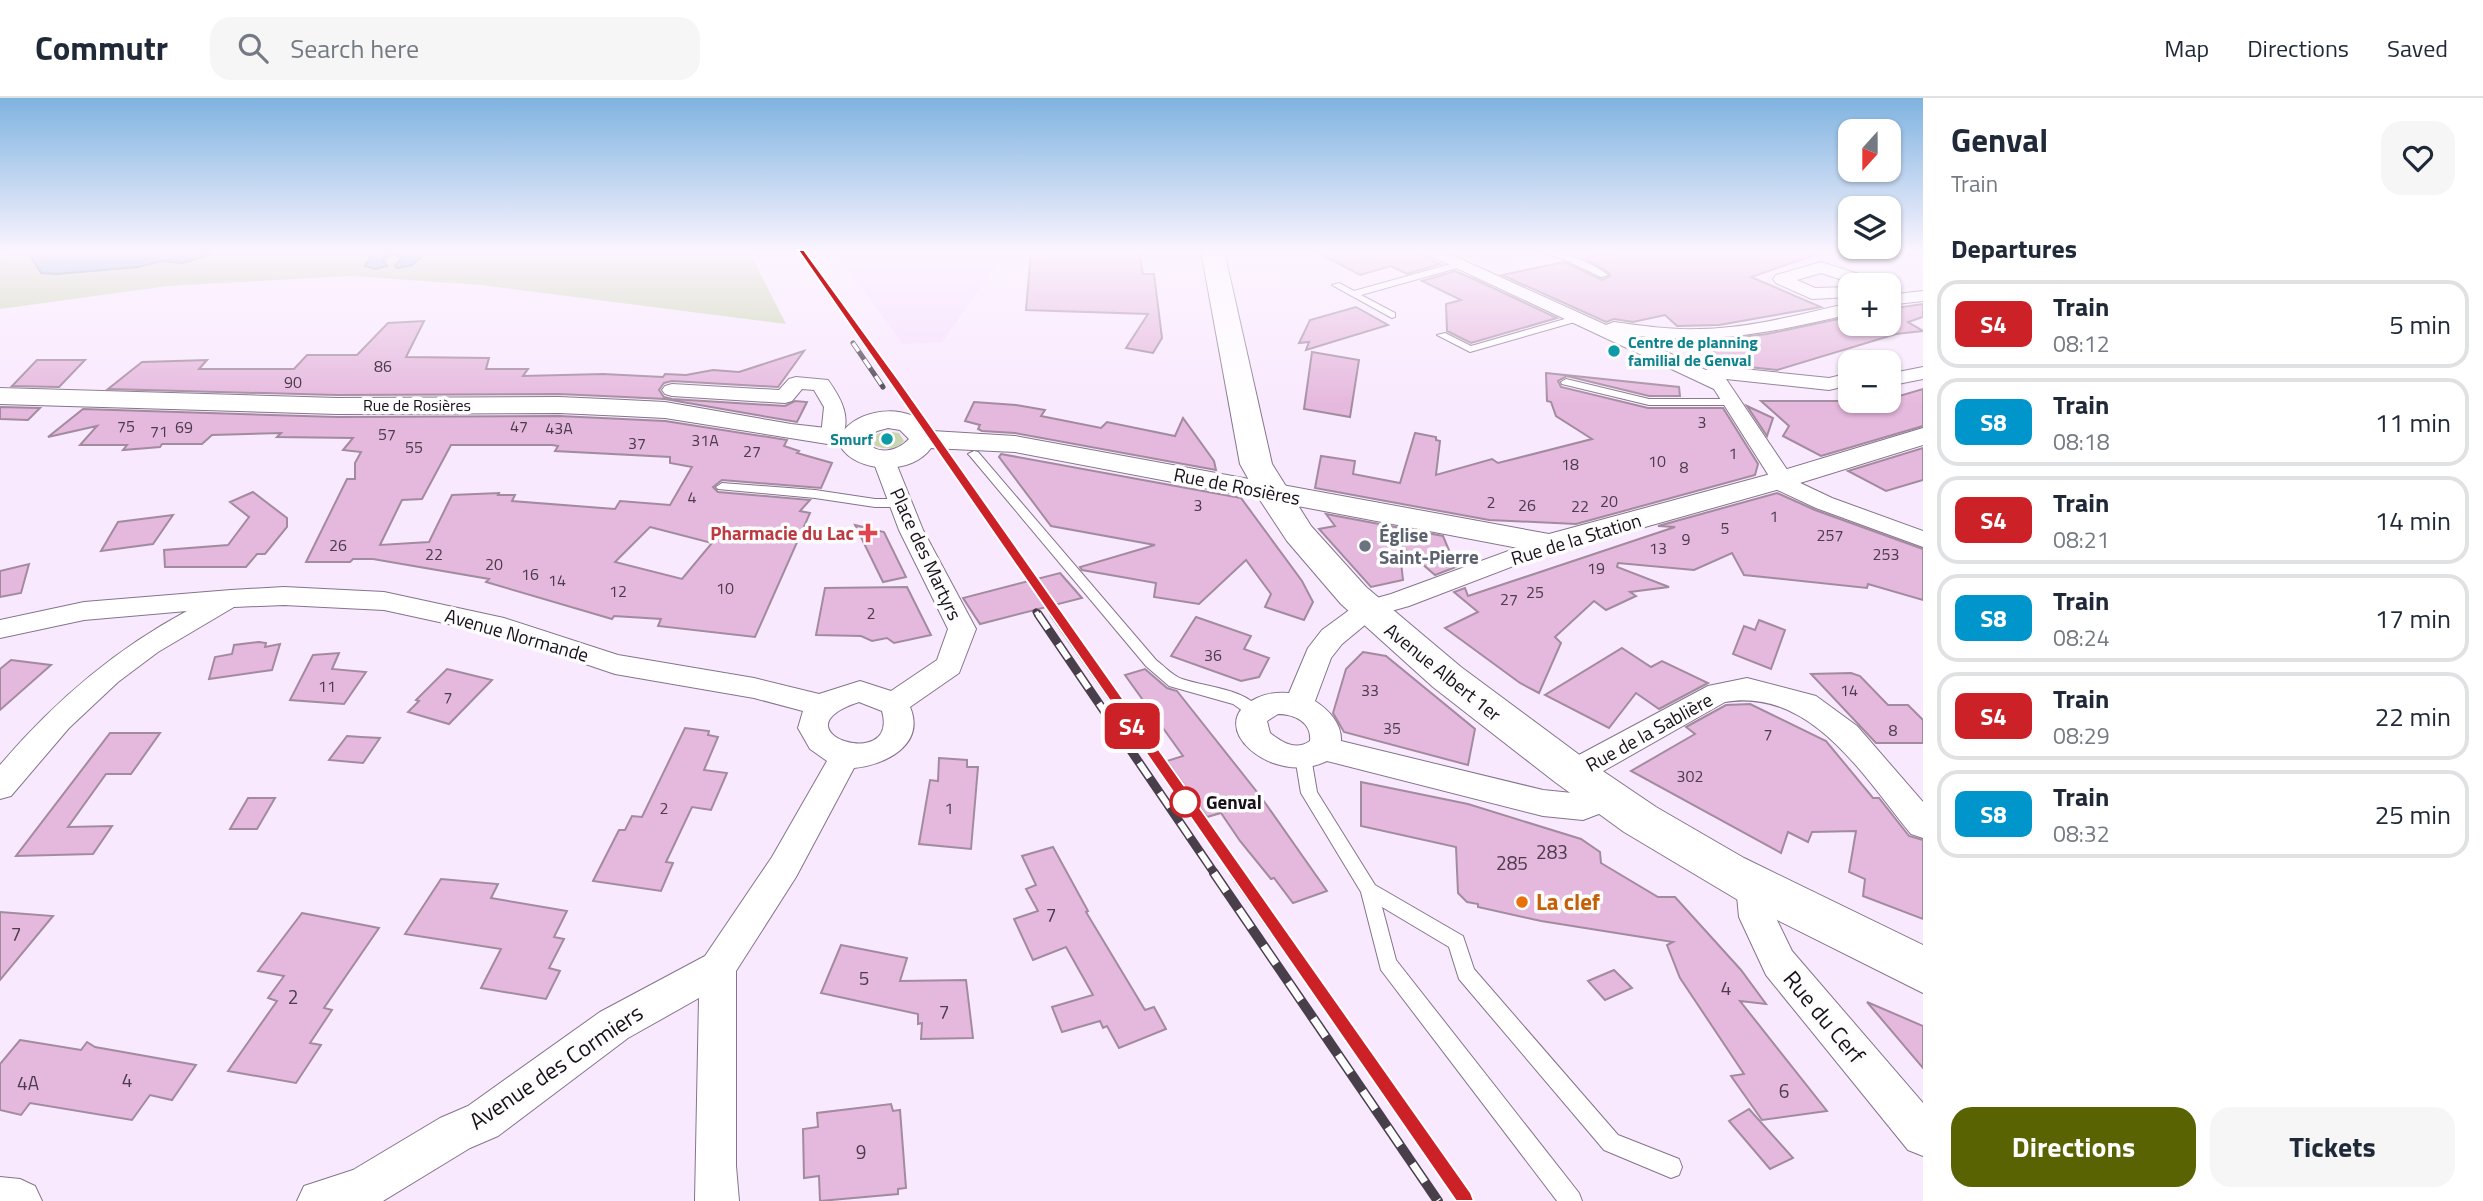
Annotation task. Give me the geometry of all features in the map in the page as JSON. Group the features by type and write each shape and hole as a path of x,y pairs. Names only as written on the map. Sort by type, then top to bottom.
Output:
{"main road":[{"name":"Avenue Albert 1er","path":"1223,302 1256,464 1270,492 1343,586 1408,648 1589,785 1666,836 1753,885 1923,970"}],"street":[{"path":"1540,302 1718,378 1829,384 1838,382"},
{"path":"1579,320 1698,335 1766,328 1827,302"},
{"path":"1698,335 1718,378 1780,480 1824,503 1923,540"},
{"path":"1901,377 1923,373"},
{"path":"672,390 785,397 796,383 821,384 835,407 842,437 863,454 883,458 909,454 918,449 923,439 919,429 907,422 889,420 871,422 842,437"},
{"name":"Rue de Rosières","path":"0,396 337,406 559,405 665,410 842,437"},
{"name":"Rue de la Station","path":"1299,706 1318,655 1332,637 1368,609 1400,600 1549,544 1780,480 1923,436"},
{"name":"Rue de Rosières","path":"923,439 1015,444 1549,544"},
{"name":"Place des Martyrs","path":"883,458 911,530 962,629 949,666 894,704"},
{"name":"Avenue Normande","path":"0,629 84,611 231,599 317,597 384,601 504,627 615,664 754,688 822,705"},
{"path":"0,787 45,732 72,705 126,660 231,599"},
{"name":"Rue de la Sablière","path":"1589,785 1718,693 1747,688 1806,704 1846,734 1923,825"},
{"path":"860,691 894,704 901,718 898,734 886,747 866,755 845,755 825,748 814,735 813,720 822,705 839,695 860,691"},
{"path":"1313,752 1327,739 1325,727 1311,712 1299,706 1274,703 1255,712 1251,719 1251,728 1262,745 1285,756 1313,752 1543,803 1583,807 1589,785"},
{"path":"717,1201 715,1166 718,968 784,867 845,755"},
{"name":"Rue du Cerf","path":"1753,885 1757,917 1779,963 1923,1135"},
{"name":"Avenue des Cormiers","path":"319,1201 354,1195 455,1133 483,1121 614,1025 718,968"},
{"path":"0,1199 20,1201"}],"lane":[{"path":"1369,302 1392,315"},
{"path":"1442,335 1470,349 1579,320"},
{"path":"1566,382 1649,402 1734,402"},
{"path":"974,454 1151,663 1174,682 1238,700 1255,712"},
{"path":"722,487 815,494 875,503 900,503"},
{"path":"1313,752 1309,793 1369,890 1388,964 1571,1201"},
{"path":"1369,890 1457,942 1466,973 1611,1143 1671,1167"}],"shaded area":[{"path":"873,302 970,302 942,342 903,344"}],"green space":[{"path":"0,302 48,302 0,309"},
{"path":"618,302 775,302 786,324"},
{"path":"885,431 899,433 904,441 890,448 874,445 873,436"}],"building":[{"path":"1027,302 1158,302 1162,338 1153,353 1126,348 1148,314 1026,310"},
{"path":"1524,302 1557,318 1471,343 1447,331 1446,304"},
{"path":"1563,302 1810,302 1821,307 1719,325 1677,326 1665,315 1633,322 1614,319 1606,322"},
{"path":"1923,304 1923,317 1908,322 1923,331 1901,333 1901,307"},
{"path":"1356,307 1388,325 1306,350 1309,342 1299,343 1310,320"},
{"path":"1838,319 1838,336 1889,336 1777,370 1721,364 1708,341 1767,334"},
{"path":"424,321 406,357 489,358 486,369 528,369 523,376 603,374 663,377 665,374 686,375 713,370 739,372 804,351 778,387 672,381 664,383 659,390 664,397 672,399 785,406 795,401 807,402 797,422 665,399 625,397 559,394 337,395 108,389 142,362 207,360 199,369 294,369 307,355 357,355 388,323"},
{"path":"1312,352 1359,360 1350,417 1304,409"},
{"path":"37,360 85,360 59,387 12,386"},
{"path":"1546,373 1679,387 1680,396 1649,396 1567,376 1558,381 1561,387 1648,408 1723,408 1758,464 1755,475 1576,524 1489,520 1315,488 1321,456 1355,461 1353,474 1400,483 1415,433 1436,437 1436,440 1440,441 1436,475 1492,459 1498,463 1592,439 1556,416 1551,402 1547,401"},
{"path":"1923,389 1923,426 1821,456 1783,436 1789,426 1761,401 1838,401 1838,413 1901,413 1901,396"},
{"path":"974,402 1045,410 1041,416 1101,428 1107,422 1175,436 1183,418 1214,461 1216,470 1015,433 982,431 978,429 980,425 965,421"},
{"path":"1747,406 1773,418 1767,436"},
{"path":"0,407 40,408 28,420 0,419"},
{"path":"83,409 337,417 559,416 665,421 787,440 784,446 799,451 797,453 832,463 821,488 722,480 713,487 718,492 810,500 800,511 810,513 755,637 658,626 661,619 614,616 612,619 486,582 489,579 373,559 306,562 347,479 355,479 355,463 361,452 343,450 353,438 277,437 281,433 212,435 202,444 162,444 160,447 123,450 127,445 80,445 97,426 48,437","holes":["451,445 552,445 558,446 555,451 670,457 670,463 692,467 670,505 620,501 615,509 512,501 515,495 498,495 499,493 452,495 429,542 380,545 402,500 422,499","650,527 712,543 682,579 615,562"]},
{"path":"1923,448 1923,480 1886,491 1848,471"},
{"path":"1001,454 1241,498 1302,581 1313,602 1304,620 1265,607 1271,594 1246,560 1199,604 1154,597 1156,583 1082,570 1080,567 1155,545 1051,526 999,457"},
{"path":"253,492 287,518 287,527 265,554 257,554 246,567 165,567 164,550 228,545 249,517 230,502"},
{"path":"1777,493 1815,510 1923,549 1923,600 1868,584 1867,588 1744,575 1732,553 1694,570 1618,563 1617,567 1669,587 1630,592 1636,596 1606,610 1594,601 1555,637 1561,643 1539,693 1520,683 1445,628 1478,612 1454,592 1465,588 1468,596 1675,527 1658,526"},
{"name":"Église Saint-Pierre","path":"1326,514 1443,536 1456,567 1435,575 1399,544 1403,580 1371,587 1319,529 1335,526"},
{"path":"173,515 153,544 101,551 118,522"},
{"path":"855,525 884,532 906,577 883,582"},
{"path":"29,564 21,593 0,597 0,571"},
{"path":"1060,573 1082,598 980,624 963,598"},
{"path":"907,587 931,635 894,643 887,638 872,641 861,636 816,635 825,588"},
{"path":"1196,617 1251,636 1244,649 1269,658 1259,677 1241,681 1171,656"},
{"path":"1759,620 1785,630 1771,669 1733,654 1744,626 1755,630"},
{"path":"266,643 265,647 280,644 272,670 209,679 215,657 232,654 234,645"},
{"path":"1622,648 1651,667 1662,661 1708,683 1659,709 1636,693 1609,728 1545,695"},
{"path":"1363,652 1386,656 1475,729 1468,765 1344,732 1333,713 1346,669"},
{"path":"339,653 332,669 366,672 344,704 290,700 313,655"},
{"path":"11,660 51,665 0,710 0,669"},
{"path":"447,669 492,680 449,724 408,712 419,701 416,700"},
{"path":"1145,669 1167,688 1177,691 1261,797 1327,891 1293,903 1240,841 1221,813 1207,817 1167,761 1183,756 1125,675"},
{"path":"1851,673 1860,676 1888,705 1908,705 1923,720 1923,743 1876,743 1811,674"},
{"path":"1750,704 1826,741 1873,798 1879,798 1909,836 1923,840 1923,919 1863,896 1865,879 1849,872 1856,831 1812,832 1808,842 1788,832 1781,853 1631,771 1695,734 1686,727 1726,705"},
{"path":"685,728 709,731 708,735 718,737 704,770 727,773 711,810 692,807 666,862 673,863 661,891 593,881 619,830 625,830 632,816 642,817"},
{"path":"110,733 160,733 131,774 106,774 68,827 112,826 93,854 16,856"},
{"path":"347,736 380,738 363,763 329,760"},
{"path":"939,758 967,760 967,767 978,767 971,849 919,844 930,780 938,781"},
{"path":"1361,782 1468,804 1581,839 1600,852 1601,863 1658,897 1675,897 1741,970 1766,1004 1740,1001 1827,1111 1762,1120 1731,1076 1744,1074 1680,978 1667,945 1673,942 1541,921 1478,907 1478,904 1467,902 1458,893 1456,847 1361,826"},
{"path":"248,798 275,798 257,829 230,829"},
{"path":"1053,847 1088,911 1086,912 1145,1010 1154,1007 1166,1029 1119,1048 1107,1026 1103,1028 1100,1021 1062,1032 1052,1007 1093,995 1066,947 1033,960 1014,919 1038,911 1026,889 1036,885 1022,856"},
{"path":"441,879 498,884 491,898 567,911 554,937 564,939 549,968 560,971 546,999 481,988 501,949 405,934"},
{"path":"0,912 53,916 0,980"},
{"path":"302,913 379,928 324,1008 332,1010 310,1043 321,1045 296,1083 228,1071 277,1001 268,998 284,976 258,971"},
{"path":"841,945 907,958 900,981 966,980 973,1038 921,1039 922,1023 918,1024 918,1014 821,993"},
{"path":"1614,970 1632,988 1605,1000 1588,981"},
{"path":"1867,1002 1923,1026 1923,1068"},
{"path":"20,1040 81,1050 87,1042 95,1047 196,1065 172,1100 150,1095 132,1120 30,1103 21,1115 0,1110 0,1064"},
{"path":"891,1104 893,1111 900,1110 906,1188 898,1189 898,1194 820,1201 819,1176 804,1178 803,1129 818,1127 817,1113"},
{"path":"1749,1109 1793,1158 1770,1169 1729,1121"}],"railway":[{"path":"838,302 897,384"},
{"path":"853,343 883,387"},
{"path":"1050,609 1055,616"},
{"path":"1036,612 1039,616"},
{"path":"1038,614 1215,874"},
{"path":"1054,614 1235,874"},
{"path":"1214,873 1438,1201"},
{"path":"1234,873 1463,1201"}],"train":[{"name":"S4","path":"836,302 897,384 1463,1201"}],"place":[{"name":"Centre de planning familial de Genval","path":"1614,351"},
{"name":"Smurf","path":"887,439"},
{"name":"Pharmacie du Lac","path":"868,533"},
{"name":"Église Saint-Pierre","path":"1365,546"},
{"name":"Genval","path":"1185,802"},
{"name":"La clef","path":"1522,902"}]}
